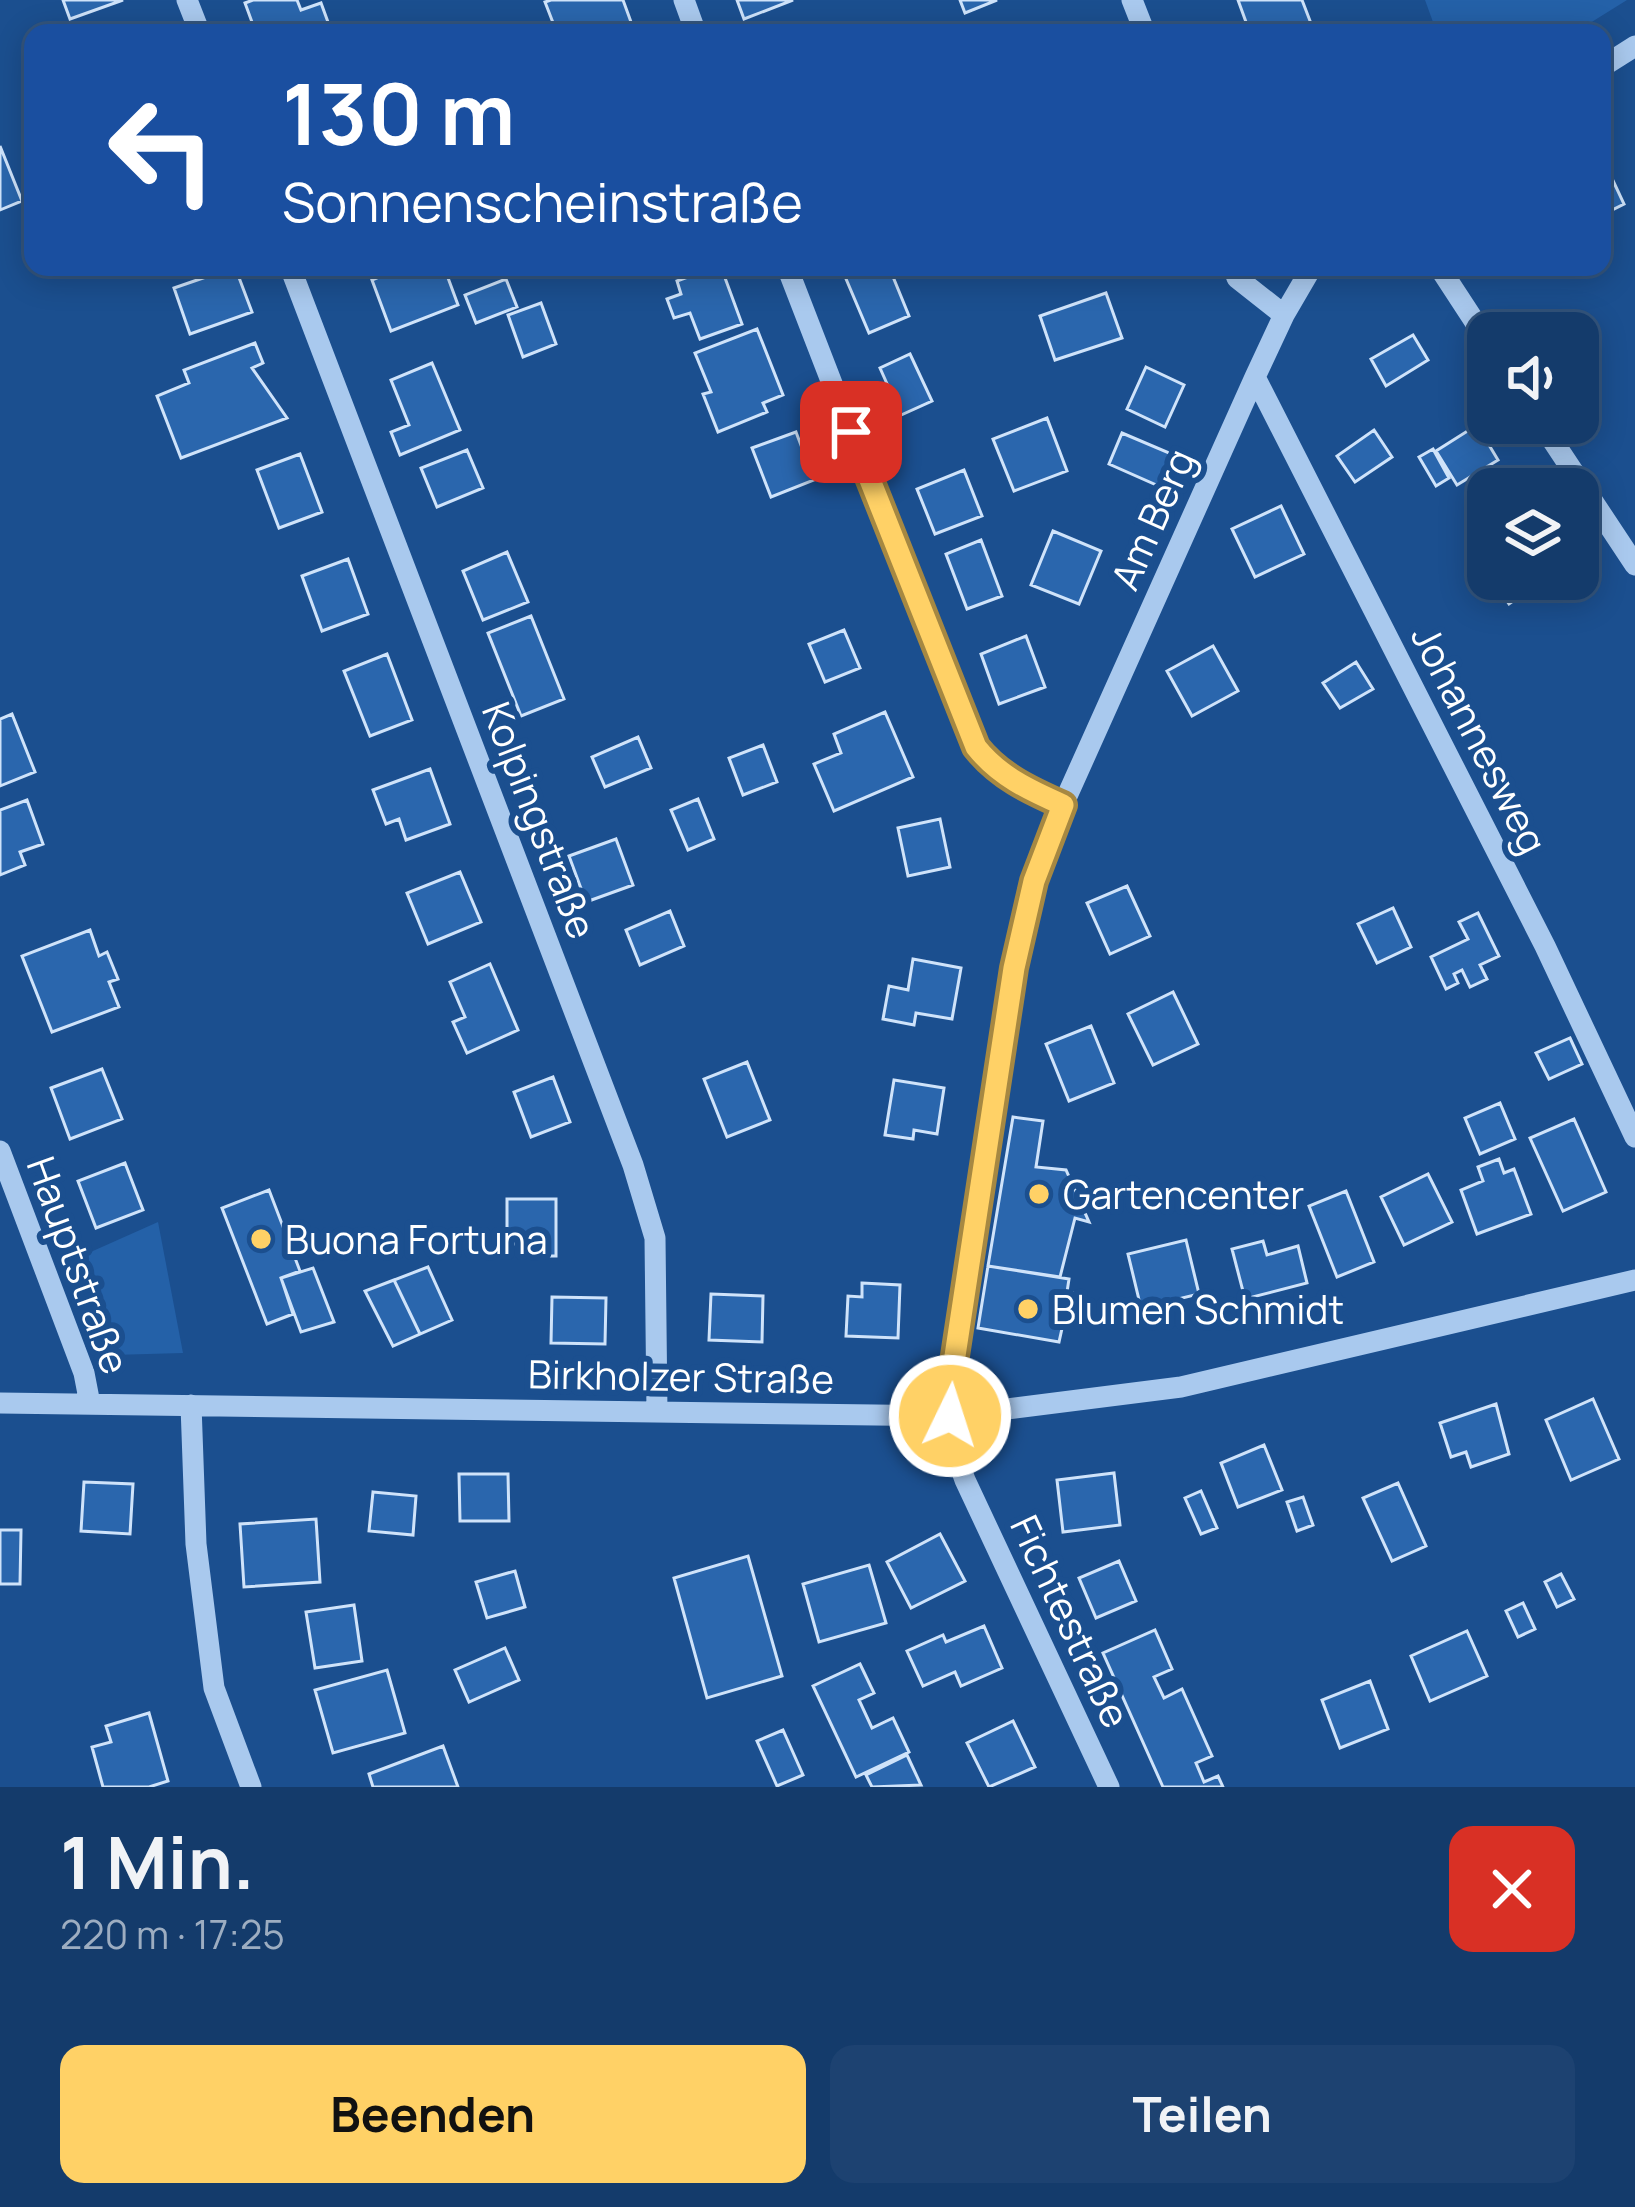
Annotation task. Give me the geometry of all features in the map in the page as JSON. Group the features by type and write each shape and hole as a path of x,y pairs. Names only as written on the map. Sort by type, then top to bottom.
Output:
{"street":[{"name":"Kolpingstraße","path":"293,276 633,1165 655,1238 657,1412"},
{"path":"790,276 963,722 988,762 1021,787 1063,805"},
{"path":"1236,276 1284,315"},
{"name":"Am Berg","path":"950,1416 953,1369 1014,968 1034,881 1063,805 1284,315 1307,276"},
{"path":"1445,276 1468,312"},
{"name":"Johannesweg","path":"1256,377 1545,946 1635,1137"},
{"path":"1555,444 1635,565"},
{"name":"Hauptstraße","path":"0,1150 84,1373 90,1404"},
{"name":"Birkholzer Straße","path":"0,1403 950,1416 1181,1387 1635,1280"},
{"path":"191,1405 196,1544 214,1688 251,1787"},
{"name":"Fichtestraße","path":"950,1416 954,1450 965,1480 1109,1787"}],"shaded area":[{"path":"1425,0 1627,0 1588,24 1434,24"},
{"path":"158,1222 183,1353 112,1355 75,1259"}],"building":[{"path":"63,0 123,0 70,19"},
{"path":"297,0 301,10 321,3 329,24 253,24 245,3"},
{"path":"623,0 632,24 554,24 545,2"},
{"path":"737,0 793,0 744,19"},
{"path":"960,0 997,0 965,13"},
{"path":"1238,0 1302,0 1311,24 1247,24"},
{"path":"0,146 22,201 0,210"},
{"path":"1611,176 1624,204 1611,210"},
{"path":"209,276 238,276 252,312 190,334 174,288"},
{"path":"447,276 458,305 391,331 372,280"},
{"path":"724,276 742,324 700,339 690,313 674,318 667,299 681,294 677,281"},
{"path":"845,276 893,276 909,316 869,333"},
{"path":"506,279 517,307 476,323 465,295"},
{"path":"1106,293 1122,338 1055,360 1040,316"},
{"path":"541,303 556,344 523,357 508,315"},
{"path":"757,329 783,395 763,403 767,412 718,432 703,394 711,392 695,353"},
{"path":"1413,335 1428,360 1386,386 1371,359"},
{"path":"255,343 263,363 252,368 287,418 181,458 157,396 189,383 184,370"},
{"path":"910,354 932,401 901,415 880,368"},
{"path":"432,363 460,430 400,455 391,432 409,425 391,380"},
{"path":"1146,367 1184,385 1165,427 1127,409"},
{"path":"1047,418 1067,471 1014,491 993,439"},
{"path":"1374,430 1392,457 1355,482 1337,456"},
{"path":"1467,431 1467,444 1488,444 1498,460 1485,468 1467,468 1467,479 1457,485 1436,451"},
{"path":"796,432 814,480 771,497 752,448"},
{"path":"1122,433 1174,455 1161,487 1109,464"},
{"path":"1433,449 1449,478 1436,486 1419,457"},
{"path":"467,450 483,488 437,507 421,468"},
{"path":"300,454 322,512 279,528 257,470"},
{"path":"964,470 982,516 935,534 917,489"},
{"path":"1281,506 1304,554 1255,577 1232,529"},
{"path":"1053,531 1101,551 1079,604 1031,585"},
{"path":"981,540 1002,596 967,609 946,554"},
{"path":"507,552 528,602 483,620 463,571"},
{"path":"348,559 368,614 322,631 302,576"},
{"path":"531,616 564,699 521,716 488,633"},
{"path":"844,630 860,668 825,682 809,644"},
{"path":"1026,636 1045,687 999,704 981,654"},
{"path":"1213,646 1238,691 1192,716 1167,671"},
{"path":"387,654 412,720 370,736 344,671"},
{"path":"1356,662 1373,689 1340,708 1323,683"},
{"path":"885,712 913,777 834,811 814,764 841,753 834,734"},
{"path":"12,714 35,772 0,786 0,719"},
{"path":"638,737 651,768 605,787 592,757"},
{"path":"763,745 777,782 743,795 729,758"},
{"path":"430,769 450,824 406,840 399,819 386,824 373,790"},
{"path":"698,799 714,839 688,850 671,810"},
{"path":"27,800 43,844 20,852 25,865 0,875 0,810"},
{"path":"940,819 950,867 908,876 898,828"},
{"path":"616,839 633,885 586,902 569,856"},
{"path":"460,872 481,922 428,944 407,893"},
{"path":"1127,886 1150,936 1110,954 1087,903"},
{"path":"1393,908 1411,947 1377,963 1358,924"},
{"path":"670,911 684,946 640,965 626,930"},
{"path":"1478,913 1499,956 1480,965 1487,979 1470,987 1462,970 1454,974 1458,983 1446,989 1431,957 1468,939 1459,922"},
{"path":"90,930 99,956 107,952 118,979 109,982 119,1007 52,1032 22,956"},
{"path":"913,959 961,968 952,1019 916,1013 914,1025 883,1019 889,986 908,990"},
{"path":"490,964 518,1030 467,1053 453,1022 465,1017 450,982"},
{"path":"1173,992 1198,1044 1153,1065 1128,1014"},
{"path":"1091,1026 1114,1083 1069,1101 1046,1044"},
{"path":"1570,1038 1582,1064 1549,1079 1536,1053"},
{"path":"747,1062 770,1120 727,1137 704,1079"},
{"path":"102,1069 122,1119 70,1139 51,1088"},
{"path":"553,1077 570,1122 531,1137 514,1092"},
{"path":"894,1080 944,1088 937,1134 914,1130 913,1139 885,1135"},
{"path":"1500,1103 1515,1139 1480,1154 1465,1118"},
{"name":"Gartencenter","path":"1013,1117 1043,1121 1036,1167 1066,1170 1089,1222 1075,1218 1060,1277 988,1266"},
{"path":"1574,1119 1606,1192 1563,1211 1530,1138"},
{"path":"1499,1159 1504,1173 1514,1169 1531,1214 1477,1234 1461,1190 1483,1181 1478,1167"},
{"path":"125,1163 143,1210 96,1228 78,1181"},
{"path":"1428,1174 1452,1222 1404,1245 1381,1197"},
{"name":"Buona Fortuna","path":"269,1190 300,1271 281,1278 293,1314 267,1324 222,1208"},
{"path":"1346,1191 1374,1262 1337,1277 1309,1206"},
{"path":"507,1199 556,1199 556,1256 533,1256 533,1244 507,1244"},
{"path":"1186,1240 1199,1294 1141,1308 1128,1254"},
{"path":"1263,1241 1267,1255 1298,1246 1307,1283 1245,1299 1232,1249"},
{"name":"Blumen Schmidt","path":"988,1266 1069,1279 1067,1292 1077,1294 1072,1326 1063,1324 1059,1342 978,1328"},
{"path":"428,1267 452,1320 420,1334 394,1280"},
{"path":"313,1268 334,1322 301,1332 281,1278"},
{"path":"394,1280 420,1334 393,1346 365,1291"},
{"path":"862,1283 900,1285 898,1338 846,1336 848,1296 862,1297"},
{"path":"711,1294 763,1296 762,1342 709,1340"},
{"path":"552,1297 606,1298 605,1344 551,1343"},
{"path":"1593,1399 1619,1459 1571,1480 1546,1420"},
{"path":"1496,1404 1509,1454 1471,1467 1466,1452 1451,1457 1440,1423"},
{"path":"1264,1445 1282,1490 1238,1507 1221,1463"},
{"path":"1114,1473 1120,1525 1063,1532 1057,1480"},
{"path":"459,1474 508,1474 509,1521 460,1521"},
{"path":"84,1482 133,1484 130,1534 81,1531"},
{"path":"1398,1483 1426,1546 1392,1561 1363,1498"},
{"path":"1201,1491 1217,1528 1201,1534 1185,1498"},
{"path":"373,1492 416,1496 413,1535 369,1531"},
{"path":"1303,1497 1313,1525 1297,1531 1287,1502"},
{"path":"316,1519 320,1582 244,1587 240,1524"},
{"path":"0,1530 21,1530 20,1584 0,1584"},
{"path":"940,1534 965,1581 911,1608 887,1562"},
{"path":"748,1556 782,1676 707,1698 674,1578"},
{"path":"1119,1561 1136,1601 1096,1618 1079,1578"},
{"path":"869,1565 886,1623 819,1642 803,1584"},
{"path":"515,1571 525,1607 487,1618 476,1582"},
{"path":"1561,1574 1574,1599 1557,1607 1545,1582"},
{"path":"1523,1603 1535,1629 1518,1637 1506,1611"},
{"path":"354,1605 362,1661 315,1668 306,1612"},
{"path":"984,1626 1002,1668 961,1686 955,1672 923,1686 907,1651 943,1635 946,1642"},
{"path":"1155,1630 1172,1669 1154,1677 1164,1698 1182,1689 1212,1756 1196,1763 1204,1782 1218,1776 1223,1787 1163,1787 1103,1653"},
{"path":"1467,1631 1487,1676 1430,1701 1411,1656"},
{"path":"505,1648 519,1680 469,1702 455,1670"},
{"path":"860,1664 874,1693 859,1700 872,1728 893,1718 909,1752 856,1777 813,1686"},
{"path":"387,1670 405,1733 333,1753 315,1690"},
{"path":"1370,1681 1388,1729 1340,1748 1322,1700"},
{"path":"149,1713 168,1781 149,1787 103,1787 92,1747 111,1742 106,1726"},
{"path":"1013,1721 1035,1767 989,1787 967,1743"},
{"path":"783,1730 803,1775 777,1786 757,1741"},
{"path":"443,1746 458,1787 373,1787 369,1774"},
{"path":"907,1755 921,1785 872,1787 866,1775"}],"place":[{"name":"Gartencenter","path":"1039,1194"},
{"name":"Buona Fortuna","path":"261,1239"},
{"name":"Blumen Schmidt","path":"1028,1309"}],"route":[{"path":"851,432 976,747 1021,787 1063,805 1034,881 1014,968 953,1369 950,1416"}]}
